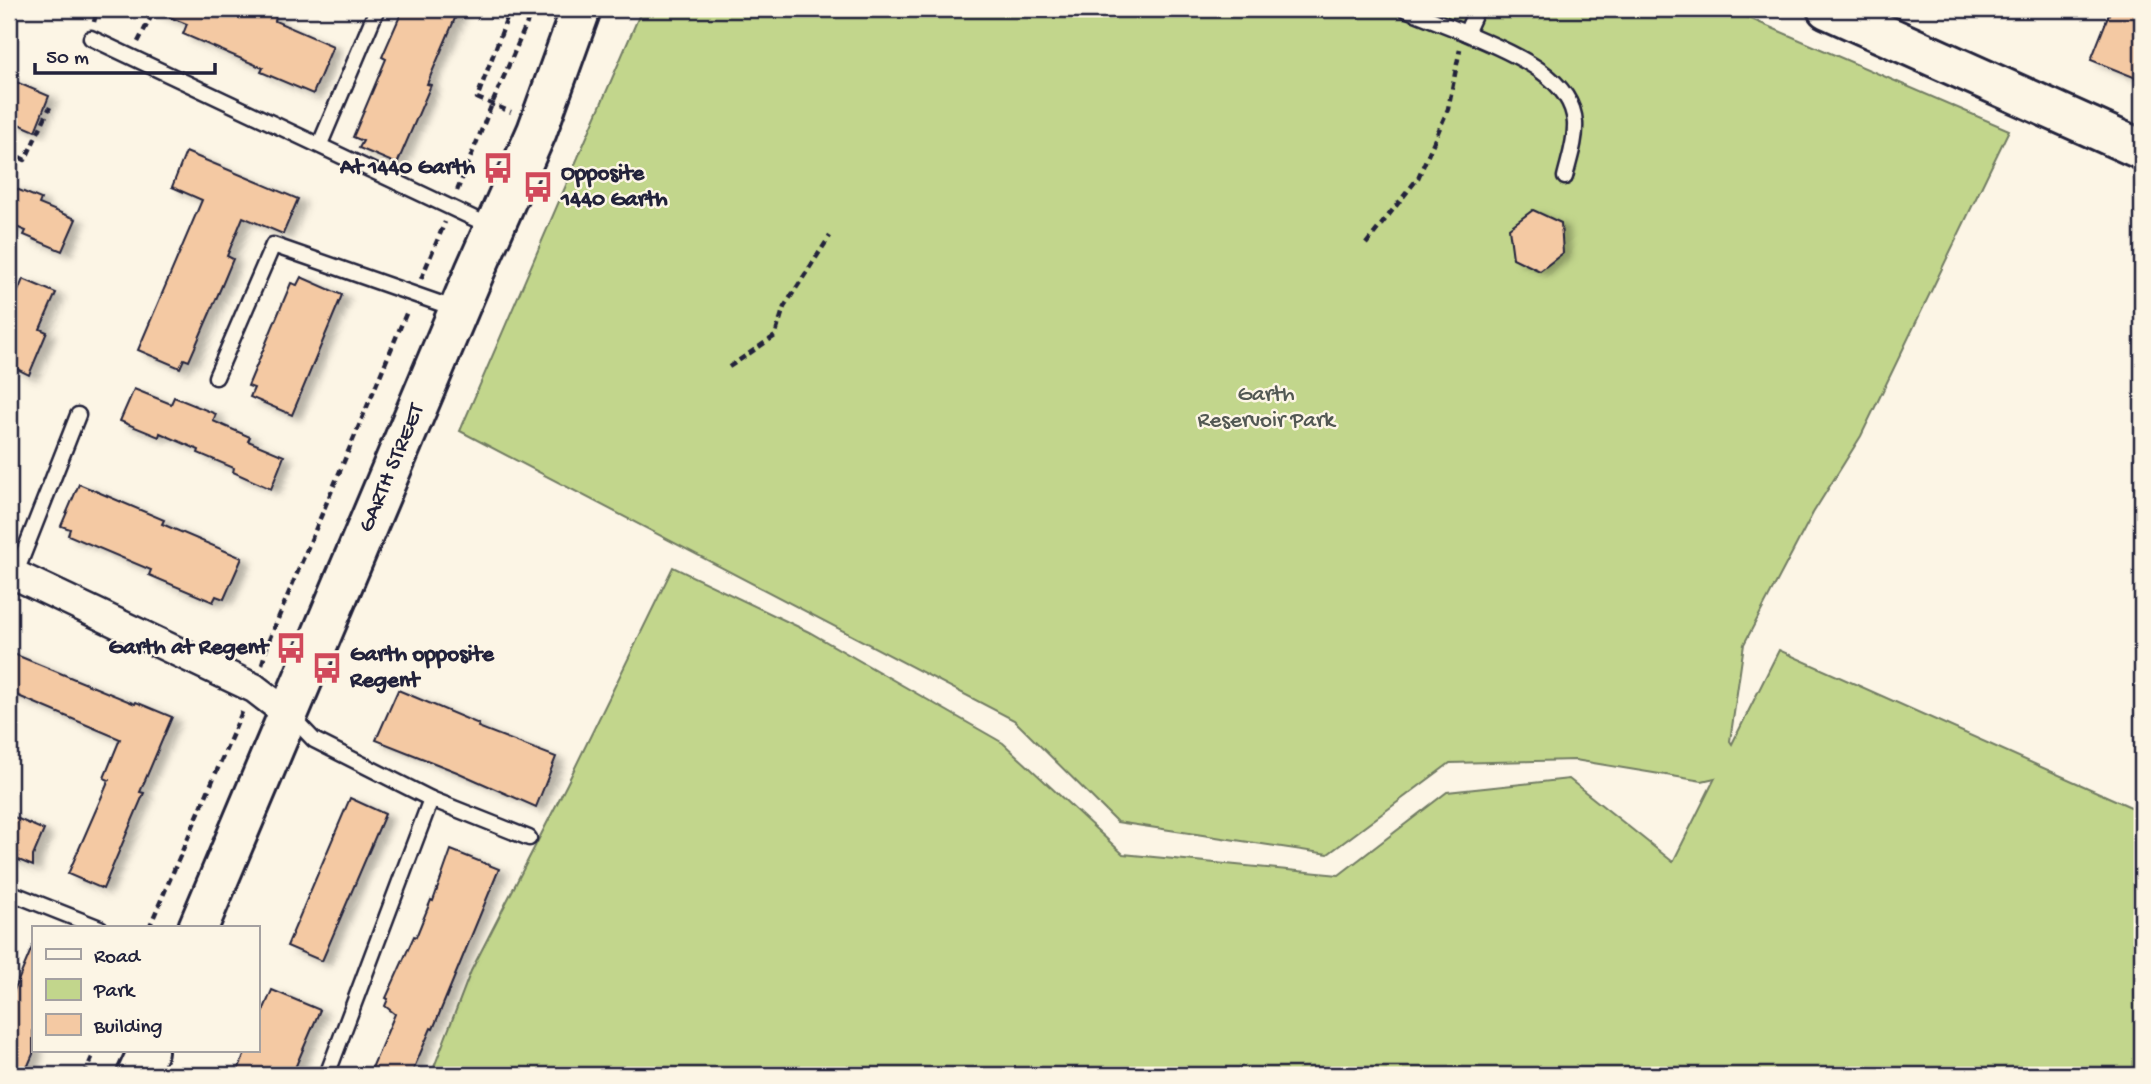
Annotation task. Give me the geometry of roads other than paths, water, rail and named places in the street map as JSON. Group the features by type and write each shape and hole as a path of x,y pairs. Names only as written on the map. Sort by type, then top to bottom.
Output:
{"main road":[{"name":"GARTH STREET","path":"199,926 537,131 581,9"},
{"path":"1828,9 2142,150"},
{"path":"138,1075 148,1052"}],"street":[{"path":"12,573 254,688 288,714"}],"lane":[{"path":"320,144 377,9"},
{"path":"1405,9 1463,39 1543,72 1559,85 1571,102 1575,123 1565,177"},
{"path":"1463,39 1477,9"},
{"path":"91,38 495,229"},
{"path":"216,377 273,245 459,310"},
{"path":"12,573 78,415"},
{"path":"288,714 314,740 432,799 529,838"},
{"path":"327,1075 432,799"},
{"path":"9,892 95,926"}],"place":[{"name":"At 1440 Garth","path":"498,168"},
{"name":"Opposite 1440 Garth","path":"538,187"},
{"name":"Garth at Regent","path":"291,648"},
{"name":"Garth opposite Regent","path":"327,668"}],"park label":[{"name":"Garth Reservoir Park","path":"1266,408"}]}
